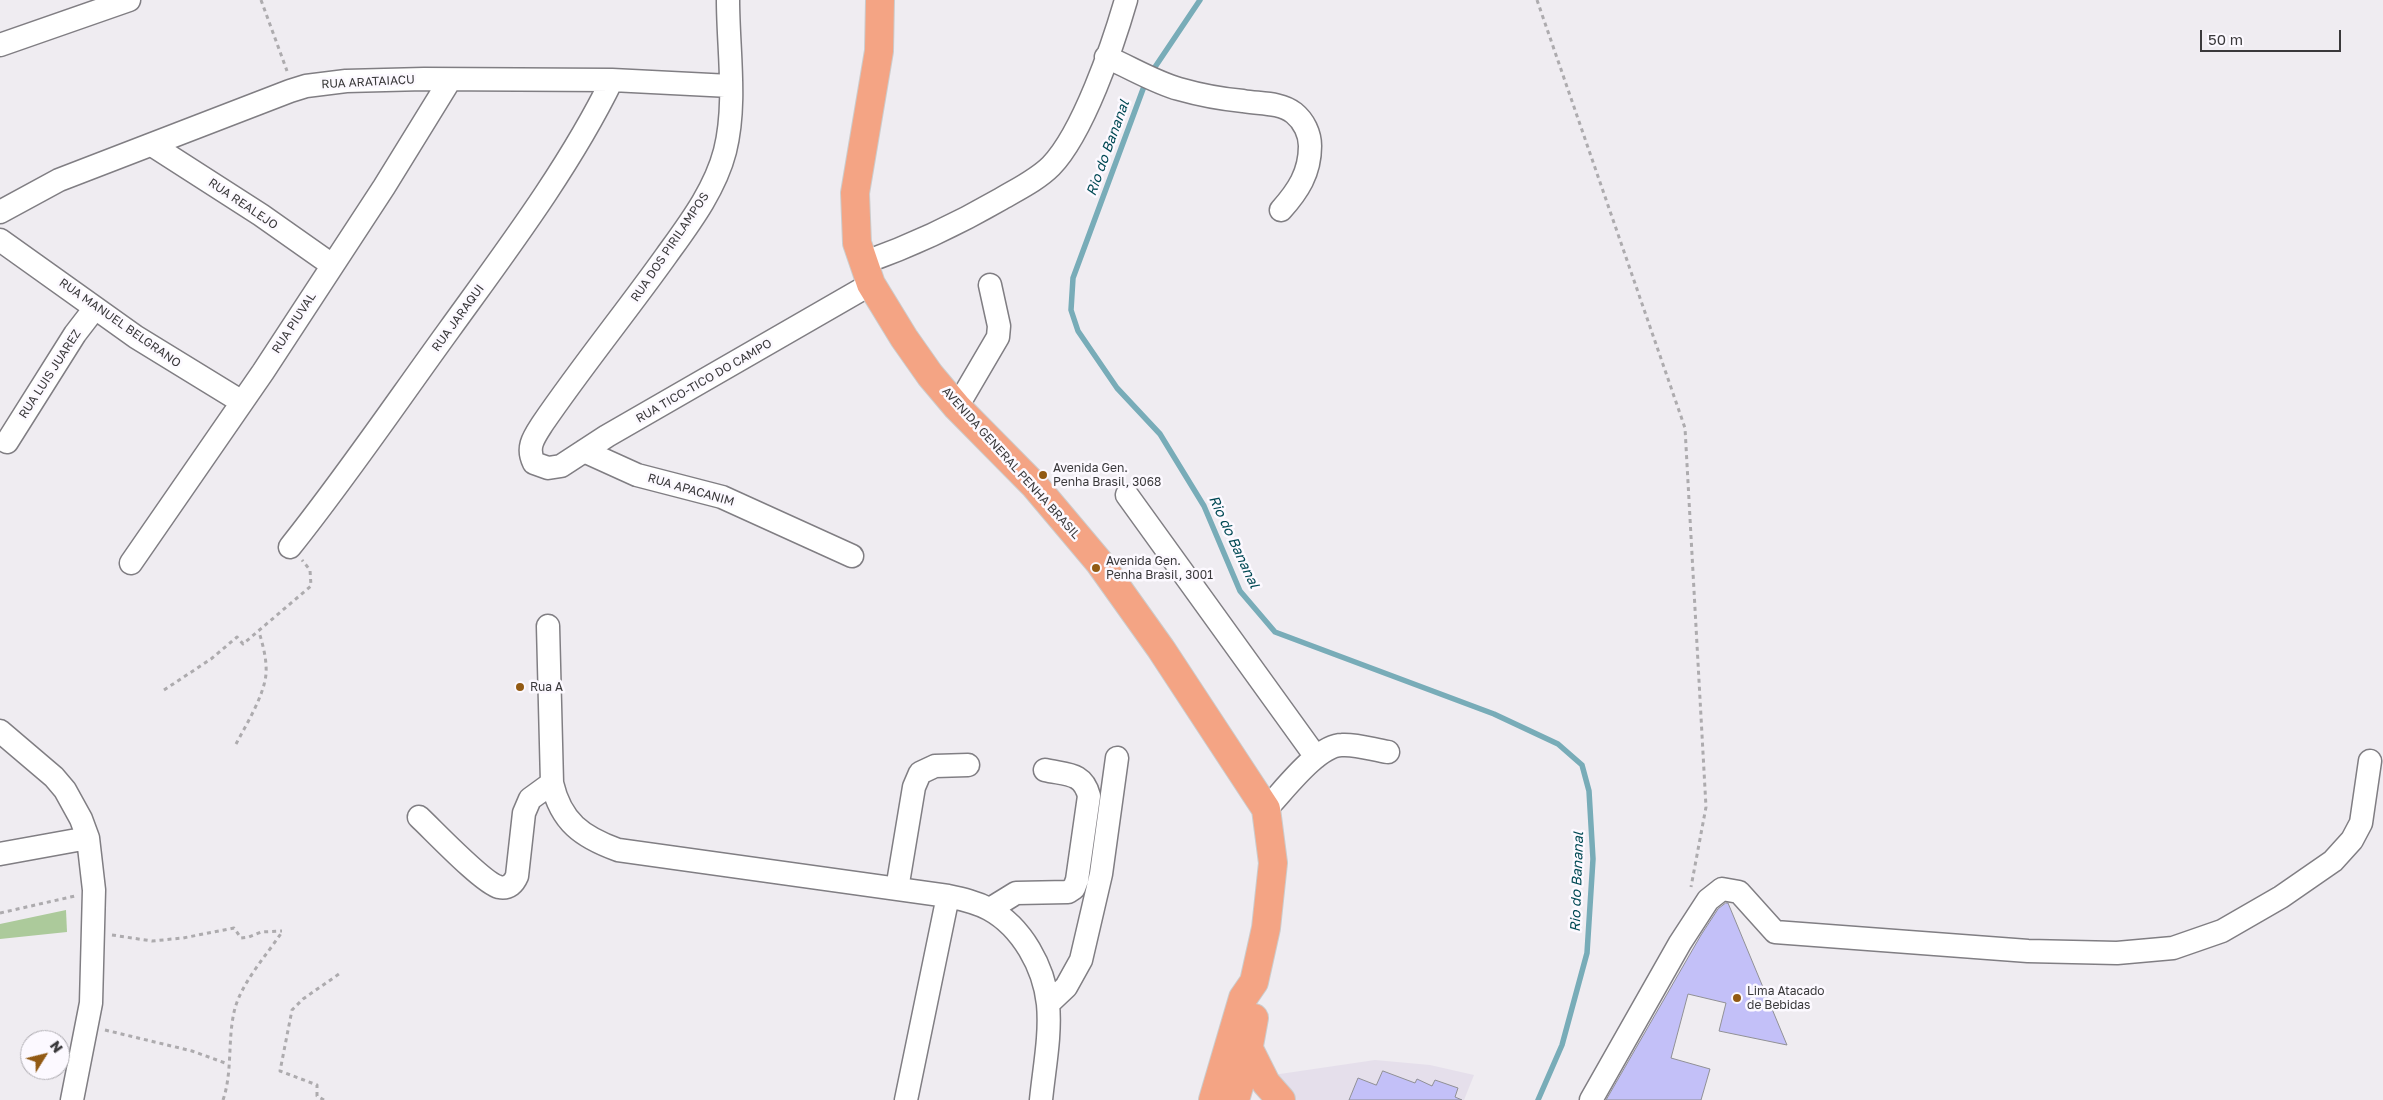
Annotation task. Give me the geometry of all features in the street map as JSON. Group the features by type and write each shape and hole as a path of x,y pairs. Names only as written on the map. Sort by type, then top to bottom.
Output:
{"main road":[{"name":"AVENIDA GENERAL PENHA BRASIL","path":"880,0 879,51 855,193 857,243 867,273 904,338 957,407 1035,486 1099,562 1184,682 1266,809 1273,863 1272,888 1266,928 1254,982 1257,1001 1248,1047 1233,1083 1213,1100"},
{"name":"AVENIDA GENERAL PENHA BRASIL","path":"1233,1083 1243,998 1254,982"},
{"path":"1248,1047 1266,1083 1281,1100"},
{"path":"1233,1083 1265,1100"}],"street":[{"path":"0,45 130,0"},
{"name":"RUA DOS PIRILAMPOS","path":"534,463 529,454 531,442 543,423 639,295 692,220 710,188 725,151 730,86 728,0"},
{"name":"RUA TICO-TICO DO CAMPO","path":"534,463 548,468 561,466 867,273 1036,179 1056,159 1073,134 1115,61 1126,0"},
{"path":"1115,61 1178,89 1210,97 1278,106 1293,112 1304,123 1310,139 1310,157 1306,175 1295,194 1280,210"},
{"name":"RUA PIUVAL","path":"132,563 332,266 401,161 450,80"},
{"name":"RUA ARATAIACU","path":"0,212 60,180 306,86 346,81 612,80 730,86"},
{"name":"RUA JARAQUI","path":"290,547 324,504 497,264 591,123 612,80"},
{"name":"RUA REALEJO","path":"152,145 261,214 332,266"},
{"name":"RUA MANUEL BELGRANO","path":"0,240 166,356 242,402"},
{"path":"957,407 998,337 999,326 990,285"},
{"name":"RUA LUIS JUAREZ","path":"7,442 76,334 95,308"},
{"name":"RUA APACANIM","path":"584,451 637,475 729,500 852,556"},
{"path":"1127,495 1316,757"},
{"path":"548,626 552,783 556,801 567,819 599,843 618,850 948,896 990,909 1014,928 1027,944 1042,979 1048,1004 1041,1100"},
{"path":"0,731 54,777 65,790 81,819 88,838 94,890 91,1003 72,1100"},
{"path":"1266,809 1327,748 1341,744 1388,752"},
{"path":"1048,1004 1066,987 1081,960 1100,874 1117,758"},
{"path":"1591,1100 1680,943 1708,900 1722,889 1739,892 1775,932 2028,951 2118,953 2173,948 2222,931 2281,898 2333,861 2352,840 2361,823 2370,761"},
{"path":"897,889 914,787 920,773 936,766 968,765"},
{"path":"990,909 1016,893 1068,892 1074,888 1077,880 1089,796 1086,784 1080,778 1045,770"},
{"path":"420,817 487,880 501,887 508,887 514,883 518,876 524,813 530,799 552,783"},
{"path":"0,854 88,838"},
{"path":"906,1100 948,896"}],"path":[{"path":"261,0 291,83 290,91"},
{"path":"1537,0 1685,428 1706,807 1690,894"},
{"path":"164,690 211,659 237,637 243,644 311,586 310,570 290,547"},
{"path":"236,744 255,706 266,675 264,648 259,631"},
{"path":"0,913 94,890"},
{"path":"94,933 152,940 183,938 234,928 241,938 261,932 282,932 252,975 236,1005 228,1041 226,1089 222,1100"},
{"path":"324,1100 317,1096 318,1085 280,1071 292,1010 303,999 339,974"},
{"path":"87,1028 128,1034 192,1051 228,1064"}],"shaded area":[{"path":"1375,1060 1430,1065 1474,1075 1464,1100 1294,1100 1273,1075"}],"green space":[{"path":"66,910 67,932 0,939 0,924"}],"building":[{"name":"Lima Atacado de Bebidas","path":"1728,903 1787,1045 1719,1031 1726,1003 1688,994 1671,1058 1710,1069 1701,1100 1606,1100 1701,935 1718,909"},
{"path":"1383,1071 1415,1083 1417,1079 1432,1086 1435,1080 1458,1088 1455,1097 1462,1100 1349,1100 1358,1078 1376,1085"}],"waterway":[{"name":"Rio do Bananal","path":"1151,73 1200,0"},
{"name":"Rio do Bananal","path":"1146,81 1073,278 1071,310 1078,331 1117,388 1160,434 1204,506 1240,591 1275,632 1494,714 1558,744 1582,765 1589,791 1593,859 1587,953 1562,1045 1538,1100"}],"place":[{"name":"Avenida Gen. Penha Brasil, 3068","path":"1043,475"},
{"name":"Avenida Gen. Penha Brasil, 3001","path":"1096,568"},
{"name":"Rua A","path":"520,687"},
{"name":"Lima Atacado de Bebidas","path":"1737,998"}]}
